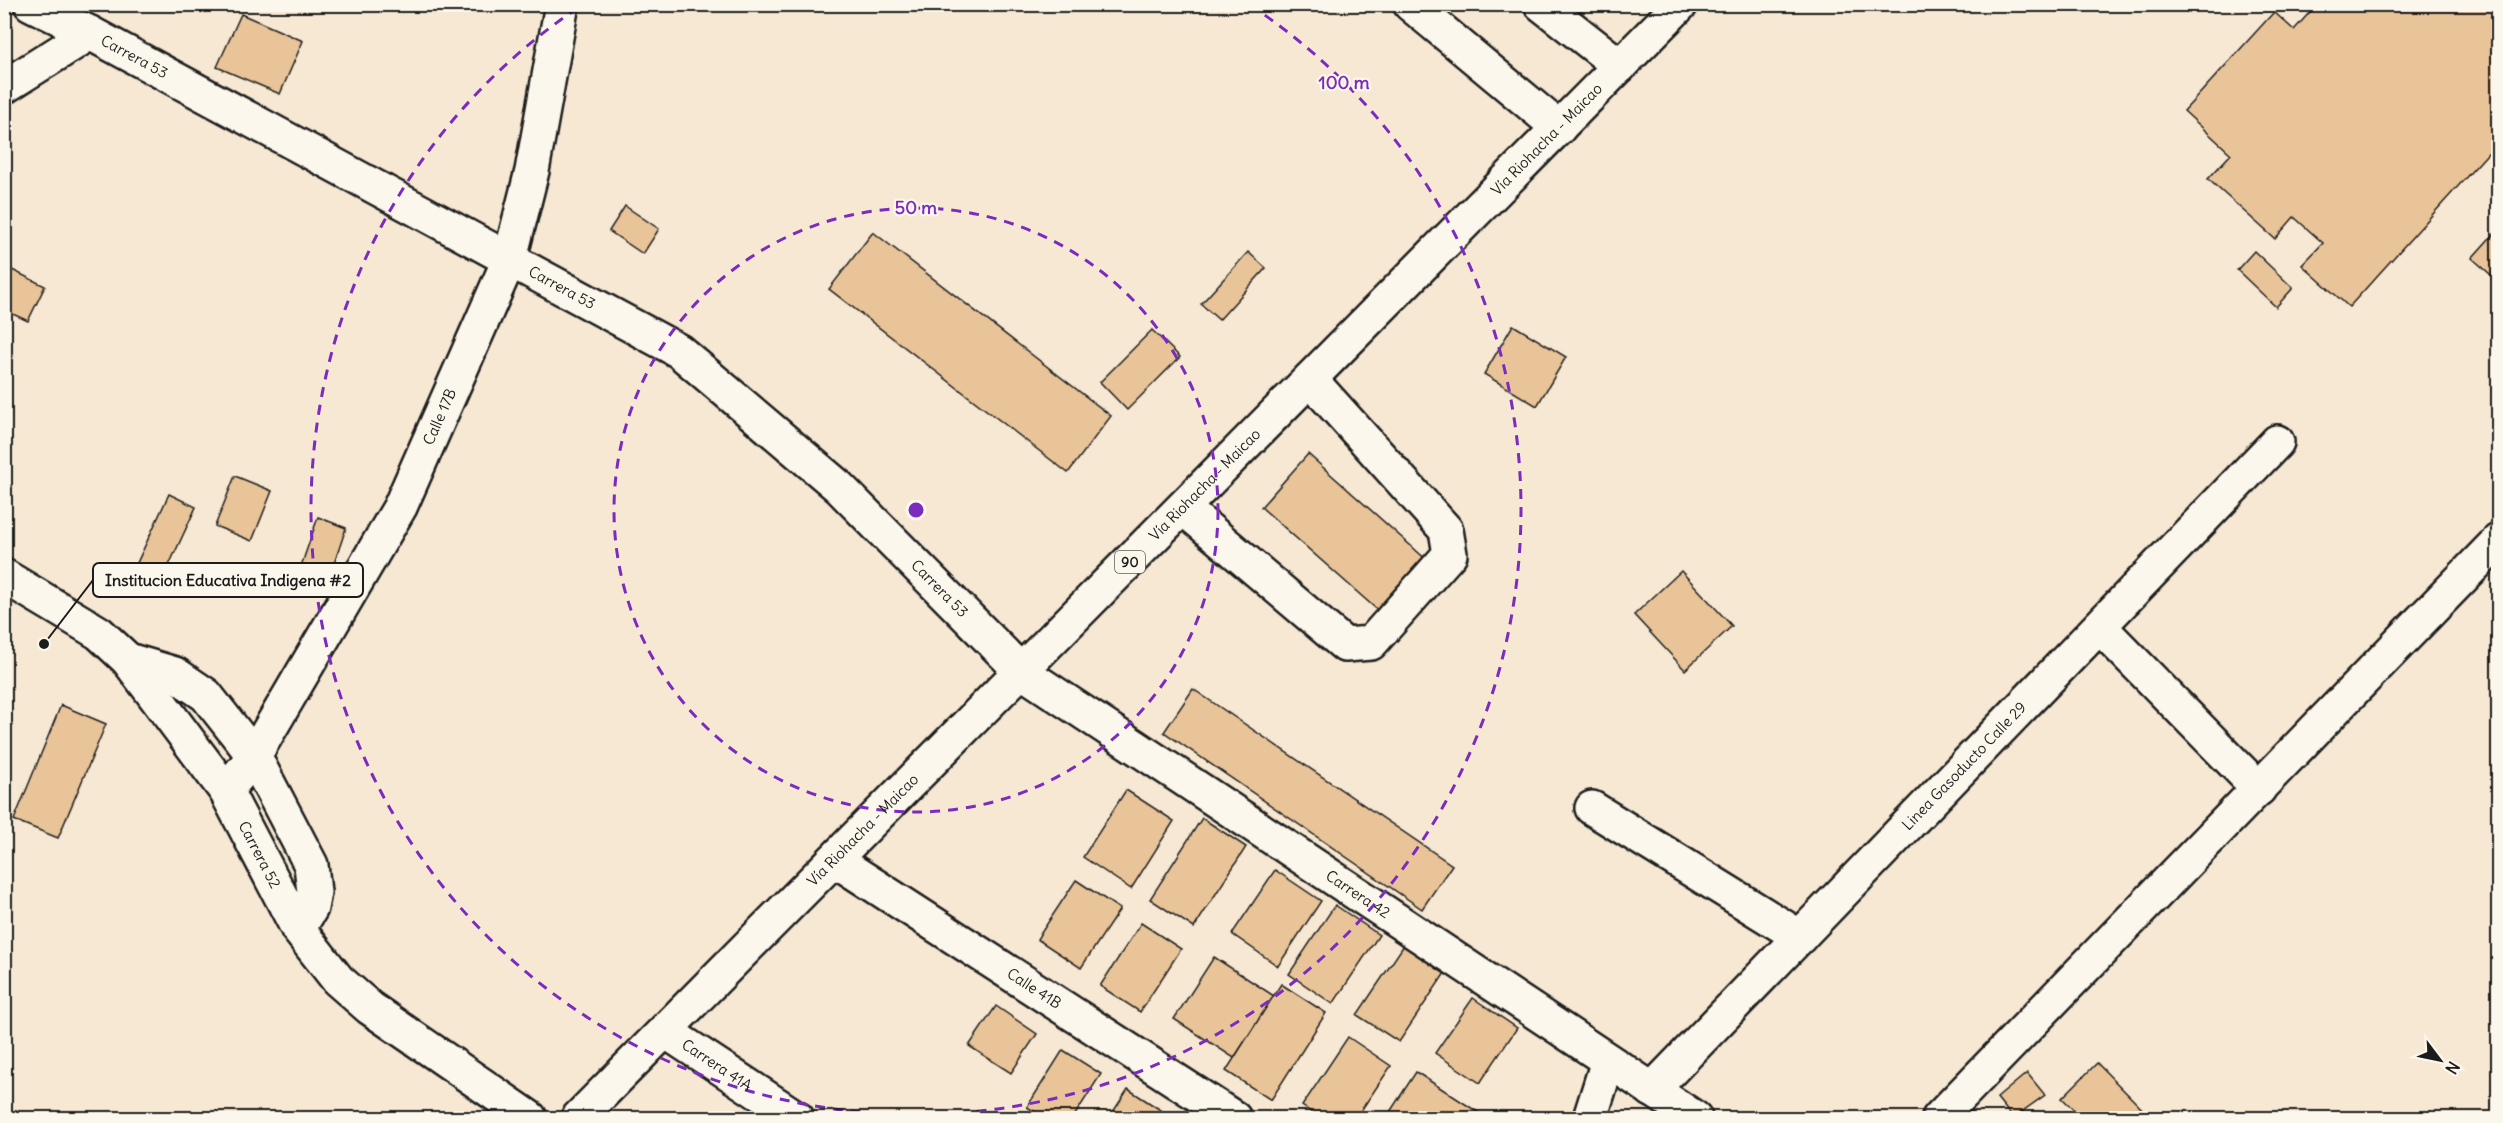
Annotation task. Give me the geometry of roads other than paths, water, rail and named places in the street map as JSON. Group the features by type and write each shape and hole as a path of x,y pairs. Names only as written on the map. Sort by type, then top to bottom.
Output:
{"main road":[{"name":"Carrera 53","path":"31,4 90,33 679,351 839,487 1021,671"},
{"name":"Calle 17B","path":"226,791 254,756 400,507 510,258 532,171 562,4"},
{"path":"1410,4 1558,128"},
{"path":"1540,4 1620,66"},
{"name":"Vía Riohacha - Maicao","path":"579,1119 1681,4"},
{"path":"4,87 90,33"},
{"path":"1183,508 1345,645 1371,643 1450,554 1446,530 1310,379"},
{"name":"Linea Gasoducto Calle 29","path":"1652,1090 2277,442"},
{"path":"1939,1119 2499,541"},
{"name":"Carrera 52","path":"4,576 99,633 128,660 226,791 298,929 338,980 370,1008 530,1119"},
{"path":"2100,627 2259,789"},
{"path":"128,660 174,674 207,695 254,756 311,865 314,892 311,908 298,929"},
{"name":"Carrera 42","path":"1021,671 1695,1119"},
{"path":"1592,808 1800,937"},
{"name":"Calle 41B","path":"835,860 1234,1119"},
{"name":"Carrera 41A","path":"665,1031 797,1119"},
{"path":"1590,1119 1608,1061"}],"place":[{"name":"Institucion Educativa Indigena #2","path":"44,644"}]}
